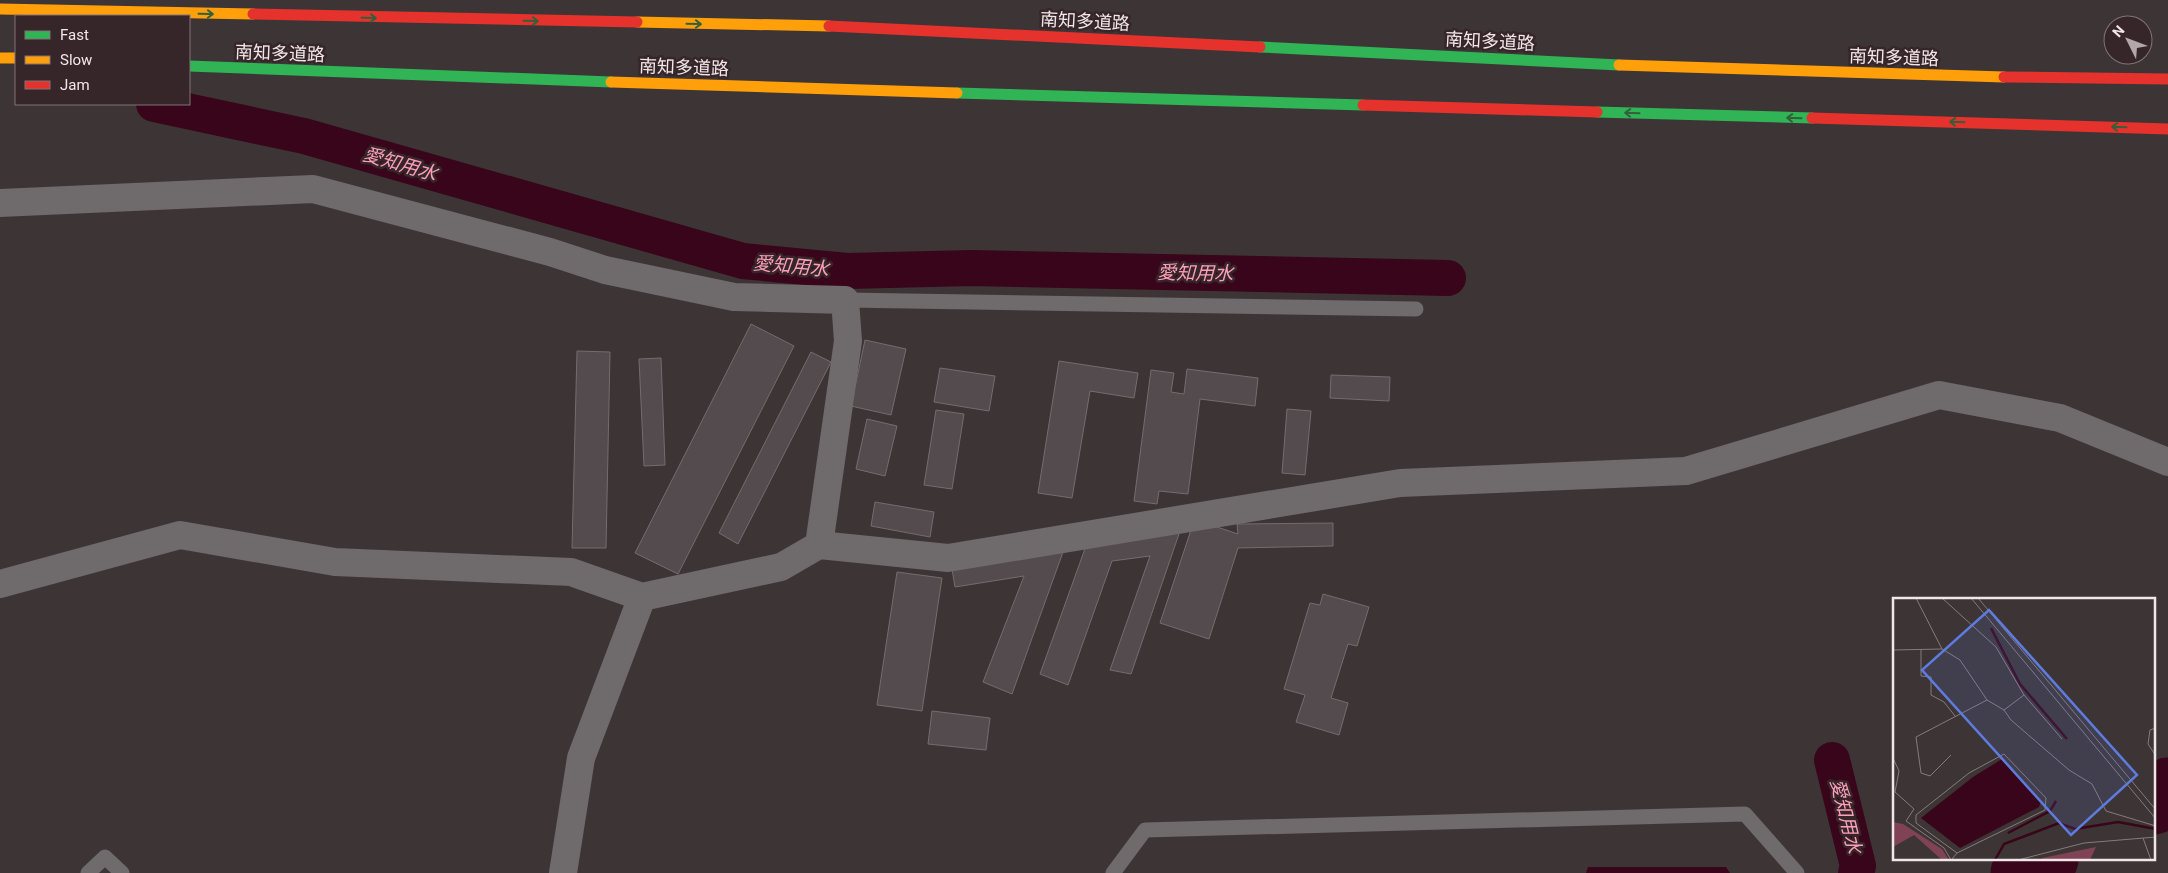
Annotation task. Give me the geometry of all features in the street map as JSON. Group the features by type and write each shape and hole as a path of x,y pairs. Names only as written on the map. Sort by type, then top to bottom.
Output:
{"highway":[{"name":"南知多道路","path":"0,9 870,27 1560,62 1949,76 2168,79"},
{"path":"0,58 15,58"},
{"name":"南知多道路","path":"190,66 794,88 2168,129"}],"street":[{"path":"0,203 313,189 540,250 605,270 734,297 845,300 848,341 820,545"},
{"path":"0,584 180,535 336,562 571,572 642,597 781,567 820,545 948,558 1400,483 1686,471 1939,394 2060,418 2168,462"},
{"path":"563,873 581,758 642,597"}],"lane":[{"path":"845,300 1416,309"},
{"path":"1114,873 1145,830 1745,814 1797,873"},
{"path":"88,873 105,857 122,873"}],"shaded area":[{"path":"1588,867 1726,867 1730,873 1586,873"}],"building":[{"path":"751,324 794,346 678,574 635,553"},
{"path":"865,340 906,349 891,415 851,406"},
{"path":"577,351 610,352 606,548 572,548"},
{"path":"811,352 831,362 738,544 719,533"},
{"path":"661,358 665,465 644,466 639,359"},
{"path":"1059,361 1138,373 1134,398 1090,391 1072,498 1038,493"},
{"path":"940,368 995,376 989,411 934,402"},
{"path":"1187,369 1258,378 1255,406 1200,399 1188,494 1159,491 1157,504 1134,501 1151,370 1174,373 1171,392 1184,394"},
{"path":"1331,375 1390,377 1389,401 1330,398"},
{"path":"1287,409 1311,411 1305,475 1282,473"},
{"path":"936,410 964,414 952,489 924,485"},
{"path":"867,419 897,426 885,476 856,469"},
{"path":"875,502 934,512 930,537 871,526"},
{"path":"1333,523 1333,546 1238,548 1209,639 1160,623 1192,527 1211,525 1238,534 1237,524"},
{"path":"1180,531 1131,674 1110,670 1150,556 1112,561 1068,685 1040,674 1087,543"},
{"path":"1063,552 1012,694 983,682 1024,576 955,587 952,569"},
{"path":"897,572 942,578 922,711 877,705"},
{"path":"1323,594 1369,607 1357,646 1348,644 1331,698 1348,703 1339,735 1296,722 1305,695 1284,689 1310,603 1320,605"},
{"path":"932,711 990,718 986,750 928,744"}],"waterway":[{"name":"愛知用水","path":"159,105 304,136 743,261 847,271 972,268 1448,278"},
{"name":"愛知用水","path":"1832,760 1858,866 1856,873"},
{"path":"2156,802 2168,788"},
{"path":"2021,873 2046,860"}],"traffic: fast":[{"path":"1260,47 1619,65"},
{"path":"190,66 611,82"},
{"path":"957,93 1363,105"},
{"path":"1597,112 1812,118"}],"traffic: slow":[{"path":"0,9 253,14"},
{"path":"637,22 829,26"},
{"path":"0,58 15,58"},
{"path":"1619,65 2004,77"},
{"path":"611,82 957,93"}],"traffic: jam":[{"path":"253,14 637,22"},
{"path":"829,26 1260,47"},
{"path":"2004,77 2168,79"},
{"path":"1363,105 1597,112"},
{"path":"1812,118 2168,129"}]}
